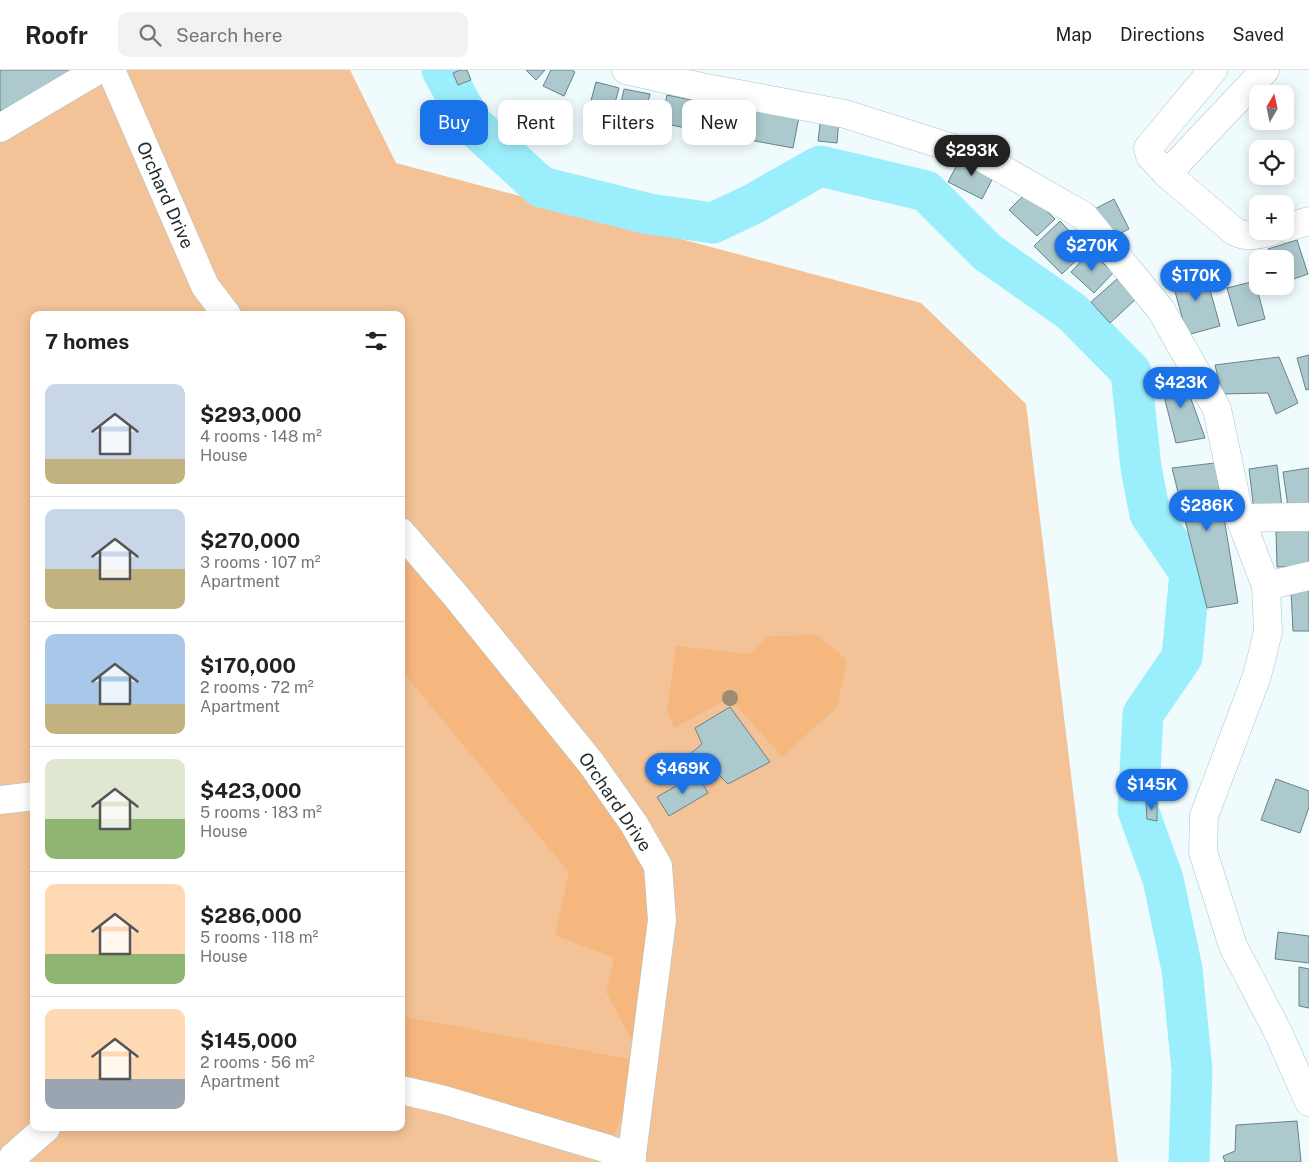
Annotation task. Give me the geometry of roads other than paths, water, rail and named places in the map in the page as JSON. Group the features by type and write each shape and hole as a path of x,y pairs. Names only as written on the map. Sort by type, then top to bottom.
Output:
{"street":[{"path":"0,128 98,70"},
{"name":"Orchard Drive","path":"111,70 205,286 224,311"},
{"path":"626,70 701,87 845,114 981,157 1084,216 1161,310 1217,409 1240,518 1266,586 1268,632 1257,676 1204,816 1203,852 1233,946 1278,1032 1309,1102"},
{"path":"1213,70 1148,148 1150,156 1167,174 1235,232 1249,236"},
{"path":"1167,174 1265,70"},
{"path":"1294,225 1309,221"},
{"path":"1240,518 1309,518"},
{"name":"Orchard Drive","path":"405,537 456,596 591,763 634,824 658,866 662,920 631,1160"},
{"path":"1266,586 1309,576"},
{"path":"0,800 30,796"},
{"path":"405,1091 444,1100 608,1149 631,1160"},
{"path":"11,1156 42,1131"}],"waterway":[{"path":"442,70 472,124 541,187 649,214 713,223 753,204 820,166 926,191 987,252 1072,312 1131,372 1141,468 1150,514 1190,573 1182,657 1143,714 1138,810 1163,879 1182,969 1192,1070 1189,1162"}]}
